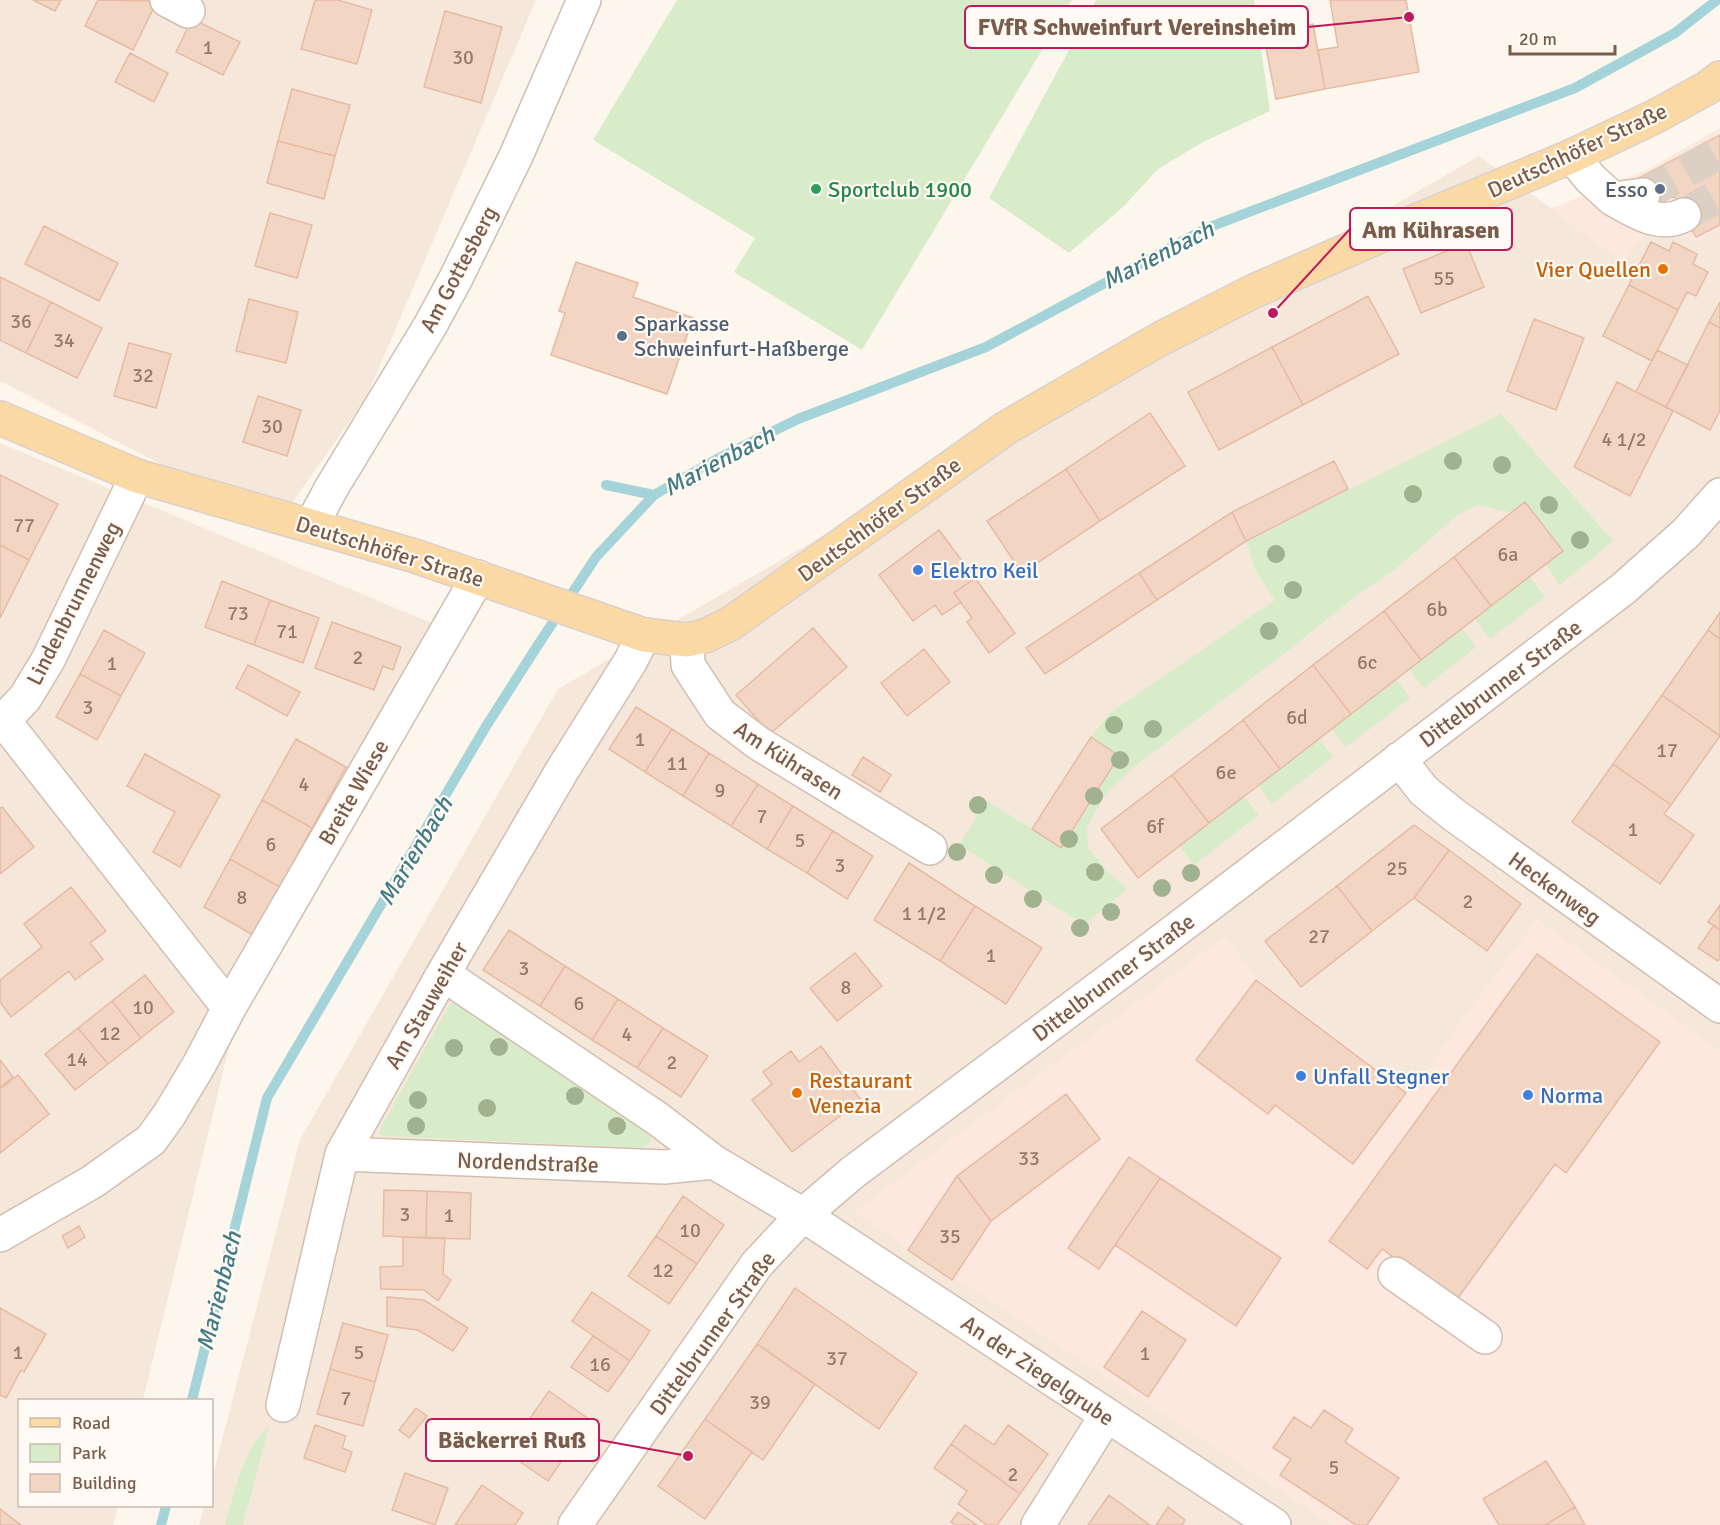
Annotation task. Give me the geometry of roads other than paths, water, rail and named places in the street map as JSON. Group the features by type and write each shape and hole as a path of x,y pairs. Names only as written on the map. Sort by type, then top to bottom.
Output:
{"main road":[{"name":"Deutschhöfer Straße","path":"0,418 137,476 415,556 644,635 687,640 705,636 730,624 1006,428 1160,339 1254,291 1572,156 1654,117 1707,88 1720,78"}],"street":[{"name":"Am Gottesberg","path":"311,526 456,278 516,156 584,0"},
{"path":"1572,156 1590,178 1628,197 1647,218 1679,218 1684,215"},
{"name":"Lindenbrunnenweg","path":"2,723 24,698 48,660 137,476"},
{"name":"Dittelbrunner Straße","path":"575,1525 757,1264 803,1215 852,1173 1155,946 1623,589 1686,532 1720,495"},
{"name":"Breite Wiese","path":"0,1235 92,1182 151,1140 169,1115 229,1008 491,582"},
{"name":"Am Stauweiher","path":"283,1405 342,1154 443,974 644,635"},
{"name":"Am Kührasen","path":"687,640 688,665 720,714 758,743 930,848"},
{"path":"2,723 229,1008"},
{"name":"Heckenweg","path":"1399,759 1424,791 1454,815 1720,1006"},
{"path":"443,974 658,1119 714,1162 803,1215"},
{"name":"Nordendstraße","path":"342,1154 664,1167 714,1162"},
{"name":"An der Ziegelgrube","path":"803,1215 1274,1525"},
{"path":"1395,1274 1485,1337"},
{"path":"1038,1525 1106,1416"}],"waterway":[{"name":"Marienbach","path":"192,1399 267,1098 485,728 536,648 596,557 654,495 717,459 798,419 986,347 1207,228 1575,88 1675,33 1717,0"},
{"path":"606,485 654,495"},
{"name":"Marienbach","path":"161,1525 166,1507"}],"tunnel":[{"path":"1643,195 1720,152"},
{"path":"1684,215 1720,195"}],"place":[{"name":"FVfR Schweinfurt Vereinsheim","path":"1409,17"},
{"name":"Sportclub 1900","path":"816,189"},
{"name":"Esso","path":"1660,189"},
{"name":"Vier Quellen","path":"1663,269"},
{"name":"Am Kührasen","path":"1273,313"},
{"name":"Sparkasse Schweinfurt-Haßberge","path":"622,336"},
{"name":"Elektro Keil","path":"918,570"},
{"name":"Unfall Stegner","path":"1301,1076"},
{"name":"Restaurant Venezia","path":"797,1093"},
{"name":"Norma","path":"1528,1095"},
{"name":"Bäckerrei Ruß","path":"688,1456"}]}
